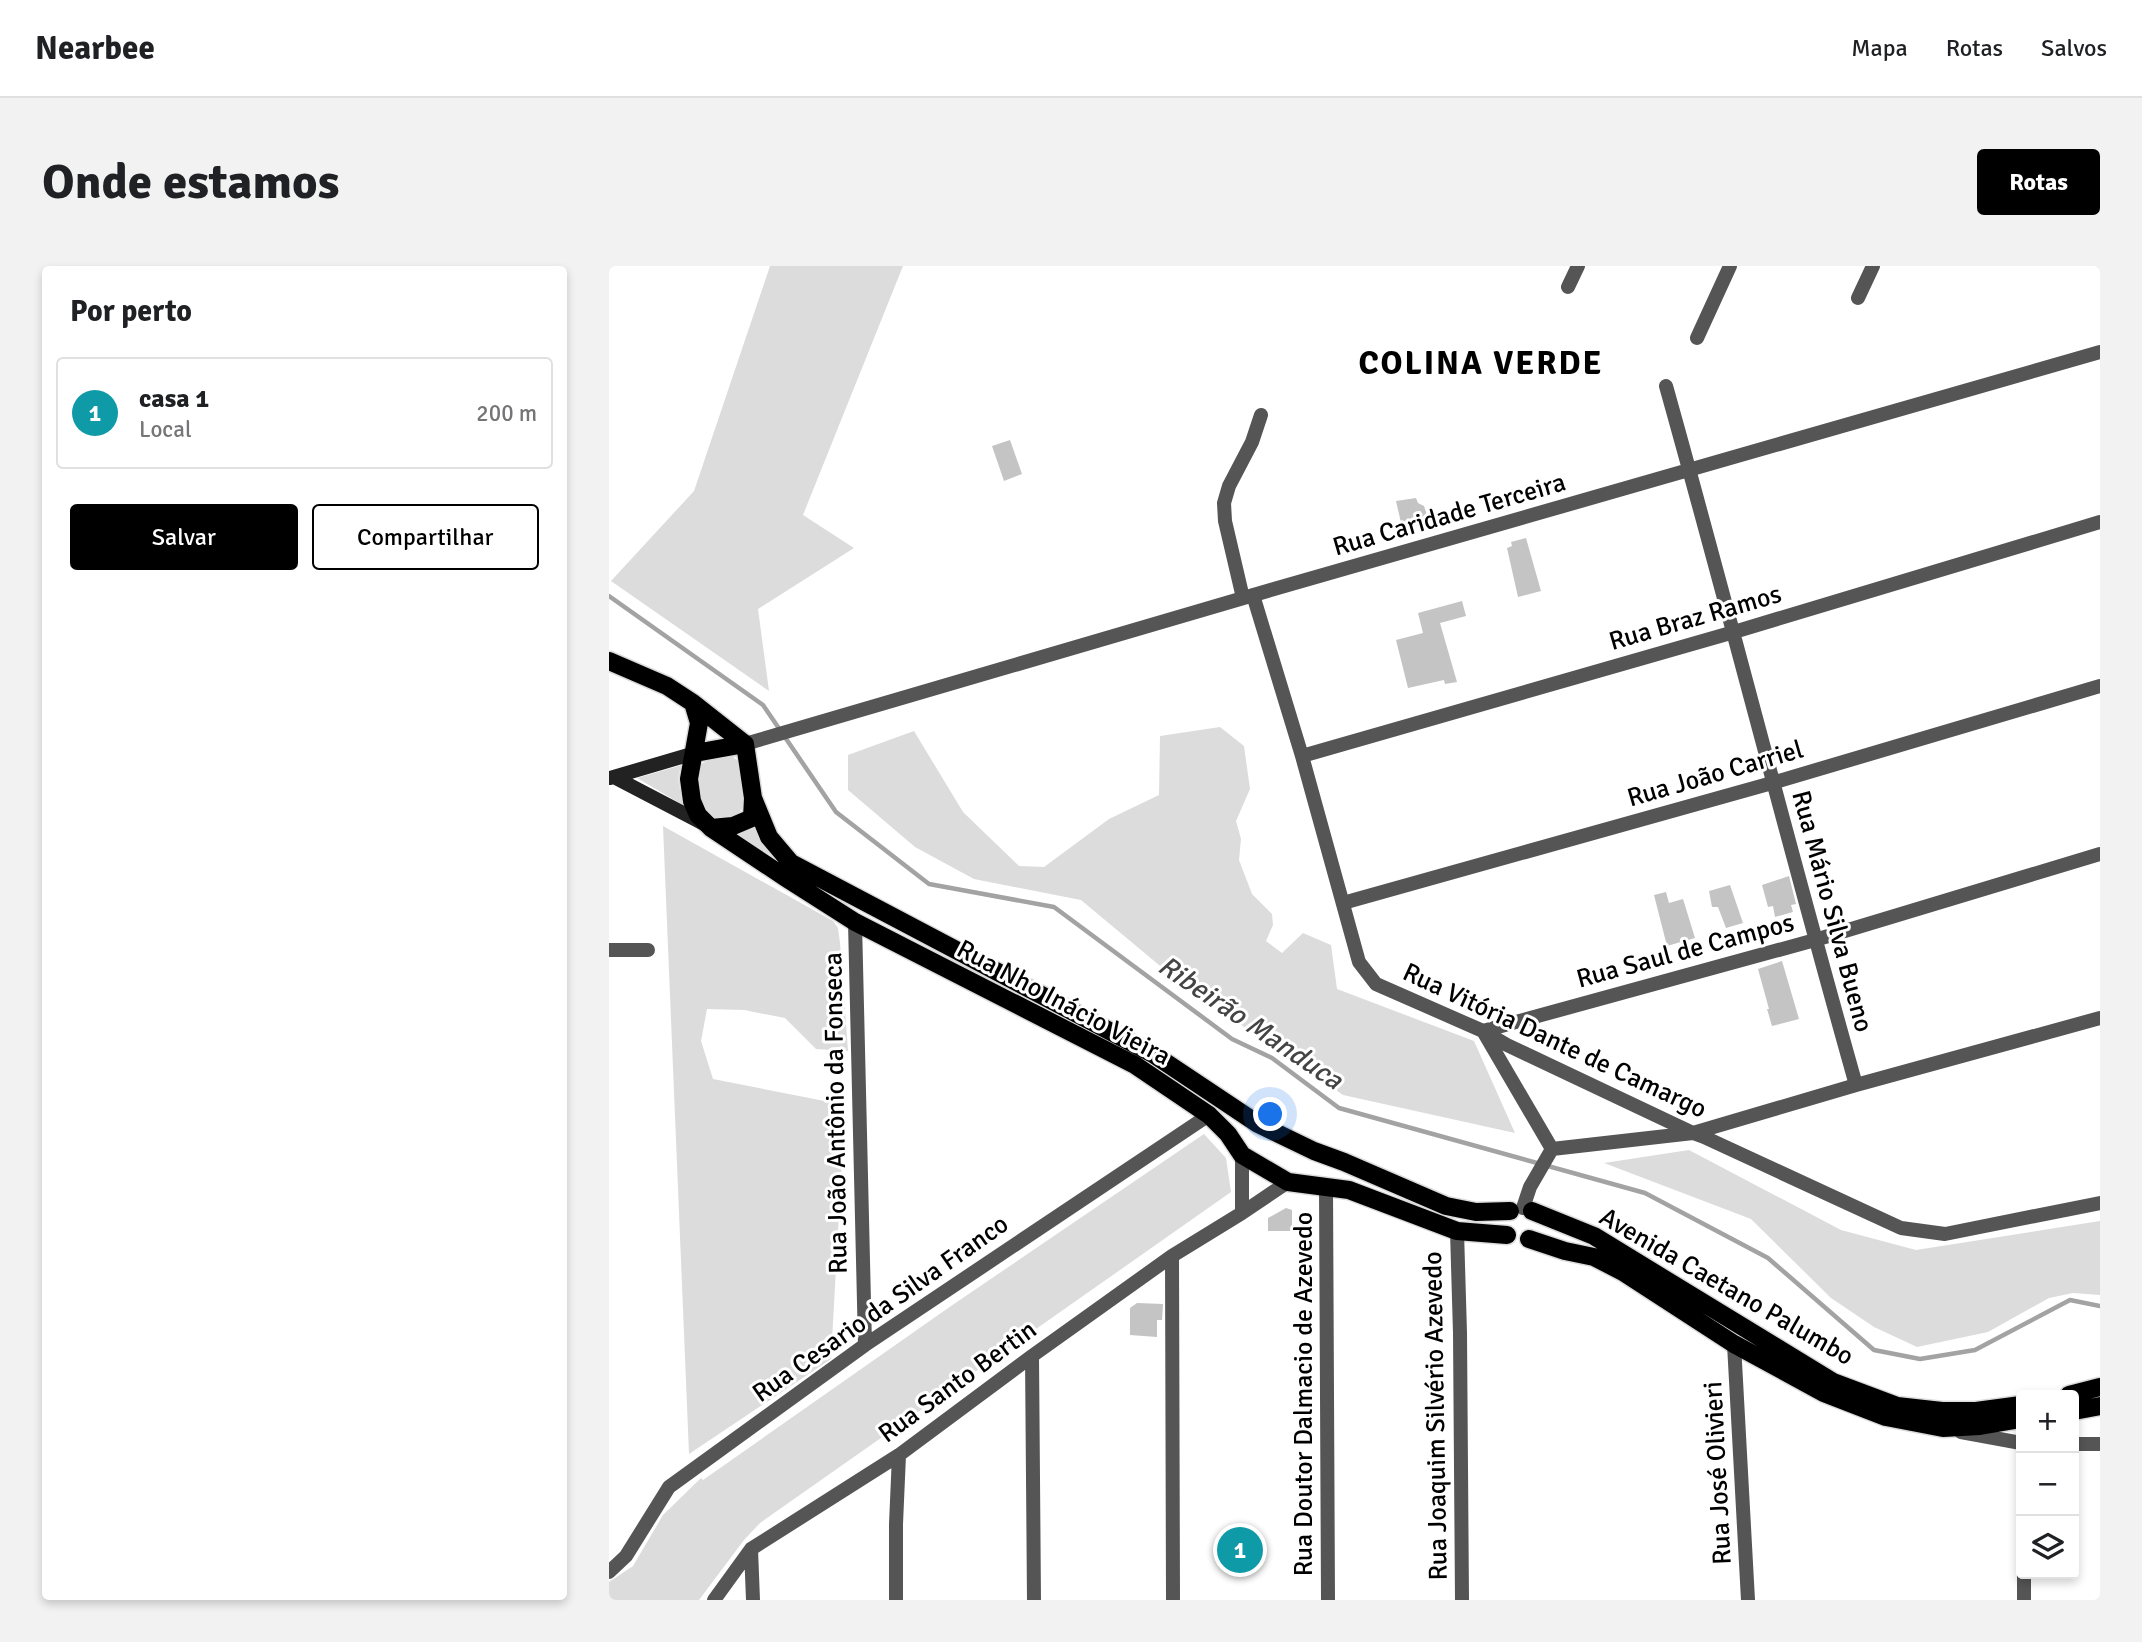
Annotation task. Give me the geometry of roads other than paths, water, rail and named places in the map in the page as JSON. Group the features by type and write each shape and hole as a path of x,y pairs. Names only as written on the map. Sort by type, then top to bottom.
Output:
{"main road":[{"path":"609,661 667,686 745,744 753,798 753,818 733,826 711,828"},
{"path":"693,703 699,723 689,779 691,801 698,814 711,828"},
{"path":"611,778 695,753 745,744"},
{"path":"611,778 789,870"},
{"path":"753,798 769,837 789,870"},
{"name":"Rua Nho Inácio Vieira","path":"789,870 855,922 1135,1065 1209,1115 1243,1154 1287,1182 1349,1190 1457,1231 1507,1235"},
{"name":"Rua Nho Inácio Vieira","path":"789,870 1153,1055 1258,1124 1314,1151 1344,1161 1446,1206 1476,1212 1522,1210"},
{"path":"1243,1154 1242,1147 1247,1137 1258,1124"},
{"path":"1522,1210 1537,1218 1538,1227 1529,1239 1516,1241 1507,1235 1504,1220 1522,1210"},
{"name":"Avenida Caetano Palumbo","path":"1522,1210 1594,1236 1833,1382 1897,1406 1976,1411 2016,1406"},
{"name":"Avenida Caetano Palumbo","path":"1529,1239 1594,1257 1623,1272 1734,1344 1823,1393 1886,1417 1943,1428 1980,1426 2016,1420"},
{"path":"2079,1392 2100,1387"},
{"path":"2079,1409 2100,1406"}],"street":[{"path":"1568,287 1578,266"},
{"path":"1697,338 1730,266"},
{"path":"1858,298 1873,266"},
{"name":"Rua Caridade Terceira","path":"745,744 2100,352"},
{"name":"Rua Mário Silva Bueno","path":"1666,386 1856,1085"},
{"name":"Rua Vitória Dante de Camargo","path":"1261,415 1252,442 1229,486 1224,503 1225,521 1248,597 1303,756 1359,962 1376,984 1483,1031 1507,1045 1693,1133 1901,1228 1945,1234 2100,1203"},
{"name":"Rua Braz Ramos","path":"1303,756 1734,632 2100,522"},
{"name":"Rua João Carriel","path":"1343,903 1772,783 2100,686"},
{"name":"Rua Saul de Campos","path":"1483,1031 1815,940 2100,853"},
{"name":"Rua João Antônio da Fonseca","path":"855,922 865,1345"},
{"path":"609,950 648,950"},
{"path":"1549,1154 1693,1133 2100,1018"},
{"path":"1483,1031 1549,1154"},
{"name":"Rua Cesario da Silva Franco","path":"609,1572 626,1556 669,1487 865,1345 1209,1115"},
{"path":"1242,1213 1243,1154"},
{"path":"1522,1210 1530,1187 1549,1154"},
{"name":"Rua Santo Bertin","path":"714,1600 751,1549 899,1454 1172,1256 1287,1182"},
{"name":"Rua Doutor Dalmacio de Azevedo","path":"1326,1187 1328,1600"},
{"name":"Rua Joaquim Silvério Azevedo","path":"1457,1231 1462,1600"},
{"path":"1172,1256 1173,1600"},
{"name":"Rua José Olivieri","path":"1734,1344 1748,1600"},
{"path":"1032,1356 1034,1600"},
{"path":"1943,1428 2016,1442"},
{"path":"2079,1444 2100,1444"},
{"path":"896,1600 899,1454"},
{"path":"751,1549 753,1600"},
{"path":"2024,1579 2024,1600"}],"waterway":[{"name":"Ribeirão Manduca","path":"609,596 763,705 836,812 929,884 1054,907 1232,1039 1272,1058 1339,1108 1645,1193 1768,1258 1874,1350 1920,1359 1975,1350 2070,1300 2100,1306"}],"place":[{"name":"casa 1","path":"1240,1550"}],"district":[{"name":"COLINA VERDE","path":"1481,362"}]}
